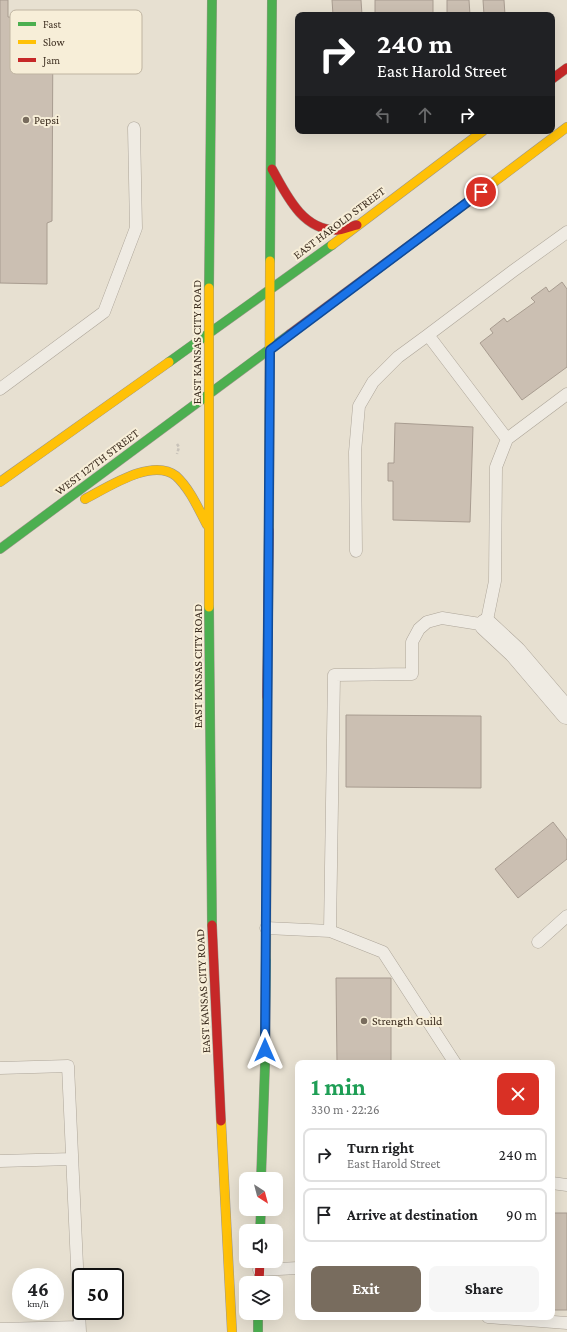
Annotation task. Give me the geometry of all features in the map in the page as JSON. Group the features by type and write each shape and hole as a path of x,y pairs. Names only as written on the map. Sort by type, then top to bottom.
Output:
{"main road":[{"name":"EAST KANSAS CITY ROAD","path":"212,0 209,334 212,932 232,1332"},
{"path":"261,1172 265,1066 272,0"},
{"path":"555,77 567,68"},
{"path":"209,395 567,127"},
{"name":"EAST HAROLD STREET","path":"209,334 479,134"},
{"path":"272,168 299,213 311,222 335,230 358,225"},
{"path":"0,482 209,334"},
{"name":"WEST 127TH STREET","path":"0,549 36,524 209,395"},
{"path":"36,524 132,476 149,471 162,472 176,478 188,491 209,528"},
{"path":"258,1320 258,1332"}],"street":[{"path":"486,625 515,652 567,713"}],"lane":[{"path":"0,389 104,312 136,228 134,128"},
{"path":"356,551 356,452 359,406 373,382 398,357 567,232"},
{"path":"428,335 508,438"},
{"path":"330,931 334,675 412,674 412,642 419,629 427,622 442,618 486,625 495,581 496,467 508,438 567,394"},
{"path":"538,942 567,916"},
{"path":"266,928 330,931 383,952 454,1060"},
{"path":"0,1068 68,1066 79,1329 0,1329"},
{"path":"0,1161 72,1159"},
{"path":"555,1183 567,1185"},
{"path":"283,1267 295,1268"},
{"path":"522,1320 567,1324"}],"building":[{"name":"Pepsi","path":"0,0 8,0 8,17 10,17 10,74 53,74 52,221 47,223 47,284 0,283"},
{"path":"332,0 361,0 362,12 333,12"},
{"path":"375,0 433,0 433,12 375,12"},
{"path":"447,0 469,0 470,12 447,12"},
{"path":"483,0 504,0 505,12 484,12"},
{"path":"562,282 567,289 567,367 522,400 480,343 493,333 490,329 504,318 507,322 535,302 531,298 546,287 549,292"},
{"path":"395,423 473,427 470,522 393,520 393,481 388,481 388,463 394,463"},
{"path":"346,715 481,716 481,788 346,787"},
{"path":"553,822 567,840 567,859 518,898 495,869"},
{"name":"Strength Guild","path":"336,978 391,978 391,1060 337,1060"},
{"path":"555,1213 567,1213 567,1310 555,1310"}],"traffic: fast":[{"path":"209,288 212,0"},
{"path":"270,261 272,0"},
{"path":"169,362 332,245"},
{"path":"0,549 290,334"},
{"path":"209,607 212,925"},
{"path":"261,1172 265,1065 266,958"},
{"path":"260,1224 261,1216"},
{"path":"258,1320 258,1332"}],"traffic: slow":[{"path":"457,210 567,127"},
{"path":"332,245 479,134"},
{"path":"269,530 270,261"},
{"path":"209,288 209,607"},
{"path":"0,482 169,362"},
{"path":"85,499 130,476 155,470 166,471 176,476 181,481 207,525"},
{"path":"266,958 267,697"},
{"path":"221,1121 232,1332"}],"traffic: jam":[{"path":"555,77 567,68"},
{"path":"272,169 296,209 314,224 324,228 336,230 357,225"},
{"path":"290,334 457,210"},
{"path":"267,697 269,530"},
{"path":"212,925 221,1121"},
{"path":"259,1276 260,1268"}],"place":[{"name":"Pepsi","path":"26,120"},
{"name":"Strength Guild","path":"364,1021"}],"route":[{"path":"265,1050 270,350 481,192"}]}
